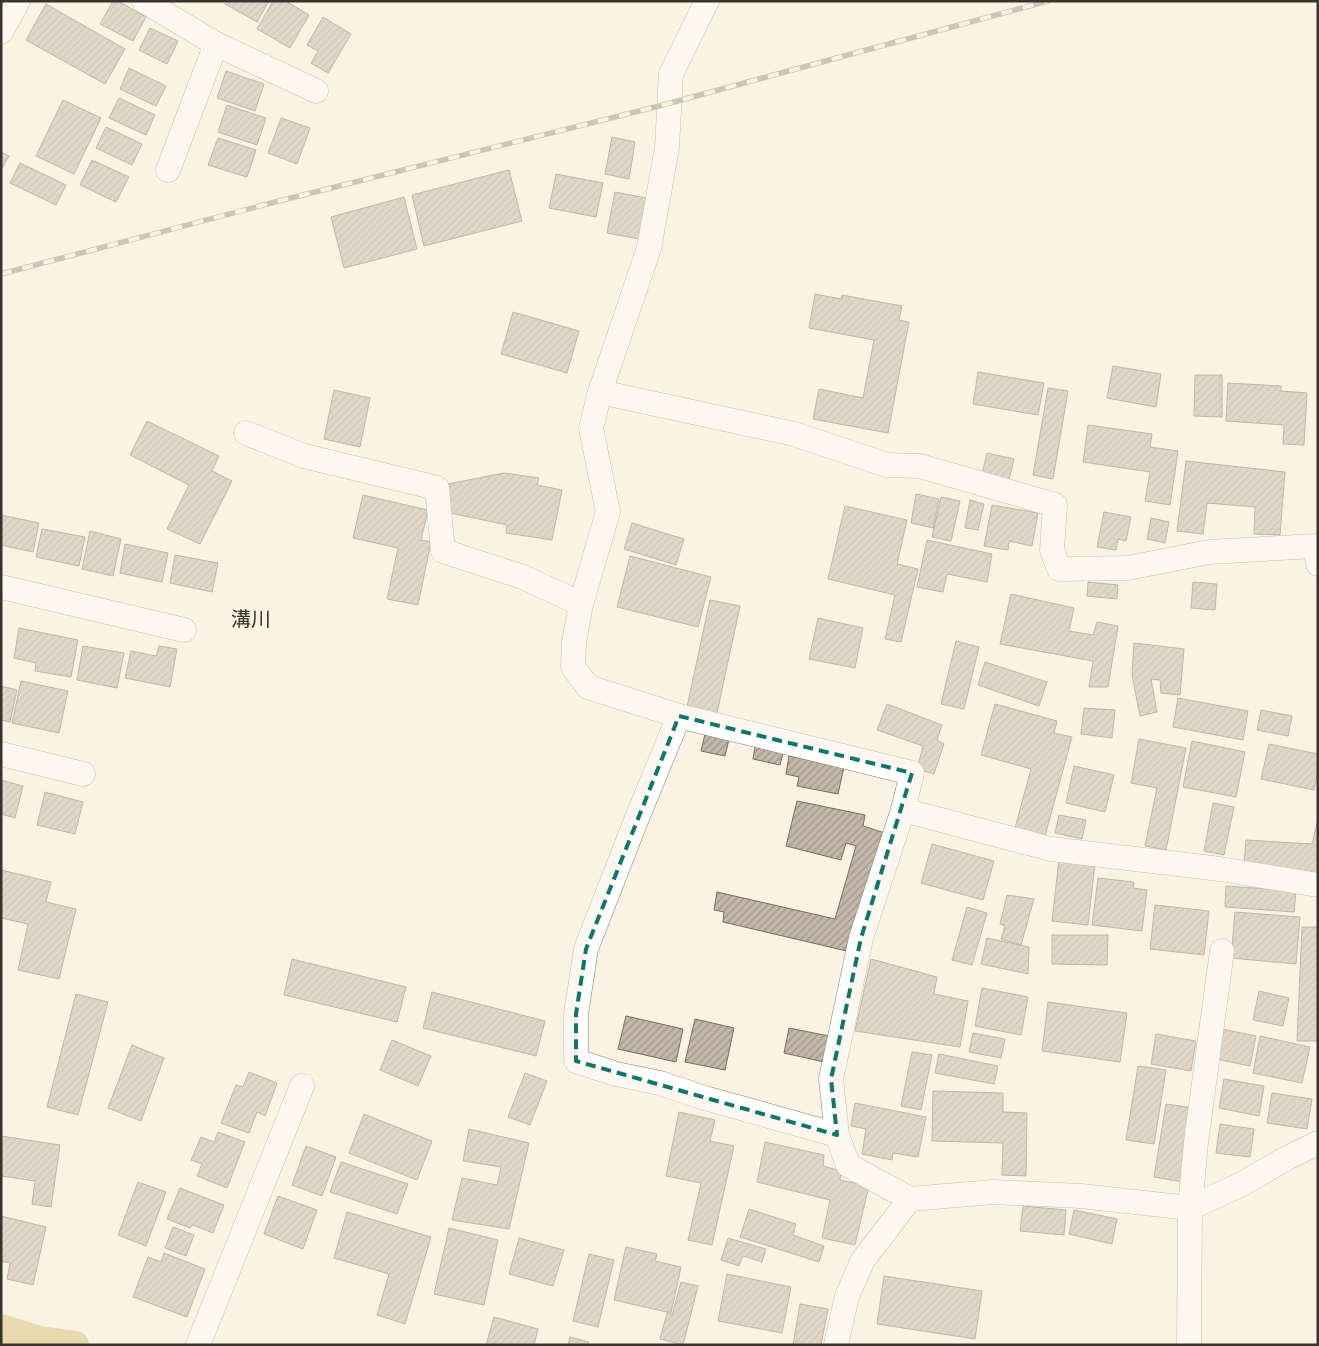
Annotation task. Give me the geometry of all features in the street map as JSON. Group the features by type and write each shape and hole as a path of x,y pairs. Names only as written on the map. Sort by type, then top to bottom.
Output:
{"main road":[{"path":"1,1328 38,1342 75,1345"}],"street":[{"path":"1,32 18,1"},
{"path":"144,1 216,44 316,91"},
{"path":"707,1 671,74 668,148 649,248 600,392 591,428 608,512 582,604 574,644 573,666 588,687 679,716 912,773 903,810 861,938 831,1079 837,1135 848,1165 910,1199 993,1192 1081,1196 1190,1208 1240,1185 1318,1143"},
{"path":"168,170 216,44"},
{"path":"600,392 794,434 887,465 920,466 1056,505 1052,550 1059,569 1128,568 1209,552 1315,546 1318,564"},
{"path":"246,433 304,456 437,488 444,551 524,577 582,604"},
{"path":"1,587 184,630"},
{"path":"679,716 586,949 576,1014 576,1061 616,1074 660,1083 705,1098 837,1135"},
{"path":"1,754 83,774"},
{"path":"903,810 1051,848 1220,869 1318,885"},
{"path":"1189,1345 1190,1208 1196,1142 1222,951"},
{"path":"198,1345 302,1086"},
{"path":"836,1345 846,1296 864,1260 910,1199"}],"highlighted area":[{"path":"679,716 912,773 861,938 831,1079 837,1135 576,1061 576,1014 586,949"}],"building":[{"path":"113,1 118,1 146,17 133,41 100,24"},
{"path":"226,1 269,1 257,22 225,4"},
{"path":"273,1 286,1 309,15 290,48 257,29"},
{"path":"46,4 125,49 105,84 26,40"},
{"path":"323,17 351,34 328,73 311,63 318,51 307,45"},
{"path":"150,28 178,41 167,64 139,50"},
{"path":"129,68 166,86 156,106 120,89"},
{"path":"226,71 264,84 255,111 217,98"},
{"path":"119,98 155,115 146,135 109,118"},
{"path":"63,100 101,118 74,174 36,156"},
{"path":"227,105 266,118 257,145 218,132"},
{"path":"281,118 310,128 297,164 268,153"},
{"path":"106,127 142,144 132,165 96,148"},
{"path":"612,137 635,142 629,179 605,174"},
{"path":"218,138 256,150 247,177 208,165"},
{"path":"1,152 9,156 1,170"},
{"path":"92,160 129,177 116,202 80,185"},
{"path":"20,163 66,185 56,205 10,183"},
{"path":"509,170 522,221 424,246 412,195"},
{"path":"556,174 603,183 596,217 549,208"},
{"path":"615,192 646,198 639,239 607,233"},
{"path":"404,197 417,249 344,268 331,217"},
{"path":"815,294 841,299 842,295 902,306 899,320 909,322 888,433 813,419 819,389 863,398 874,340 809,328"},
{"path":"513,312 579,331 567,373 501,354"},
{"path":"1113,366 1161,374 1156,407 1107,398"},
{"path":"978,372 1044,383 1038,415 973,404"},
{"path":"1195,375 1222,375 1222,417 1194,416"},
{"path":"1228,383 1281,386 1281,391 1307,393 1304,445 1283,444 1284,425 1226,421"},
{"path":"1048,388 1068,391 1053,479 1033,475"},
{"path":"334,390 370,398 360,447 324,439"},
{"path":"147,421 219,456 212,471 232,481 200,544 167,529 189,485 130,455"},
{"path":"1088,425 1152,434 1150,447 1178,451 1170,505 1145,501 1150,472 1083,462"},
{"path":"987,453 1014,459 1009,480 982,474"},
{"path":"1186,461 1285,472 1280,535 1254,534 1255,507 1207,503 1203,534 1177,531"},
{"path":"504,473 539,478 537,485 562,490 552,540 506,533 507,525 450,513 448,484"},
{"path":"916,494 939,499 933,528 911,523"},
{"path":"363,495 428,510 421,540 431,542 418,605 387,599 398,548 353,538"},
{"path":"941,497 960,501 951,541 932,537"},
{"path":"970,500 984,504 978,530 965,528"},
{"path":"992,505 1038,513 1032,546 1009,541 1008,550 984,546"},
{"path":"845,506 907,520 897,564 918,569 901,642 885,639 895,595 828,579"},
{"path":"1104,512 1131,517 1126,541 1118,539 1116,550 1097,547"},
{"path":"1,515 39,523 33,552 1,545"},
{"path":"1151,518 1169,522 1165,543 1147,539"},
{"path":"632,523 684,539 676,565 624,549"},
{"path":"42,529 85,537 79,566 36,557"},
{"path":"90,531 121,539 113,576 82,569"},
{"path":"927,540 992,554 987,582 947,574 943,592 917,587"},
{"path":"125,544 168,553 162,582 120,573"},
{"path":"175,555 218,563 212,592 170,583"},
{"path":"630,556 711,577 698,627 617,607"},
{"path":"1088,582 1118,585 1117,599 1087,596"},
{"path":"1193,582 1217,584 1215,610 1191,608"},
{"path":"1011,594 1074,608 1069,631 1093,635 1097,622 1118,626 1108,687 1089,687 1093,661 1000,644"},
{"path":"710,600 740,606 717,713 687,707"},
{"path":"818,618 863,628 855,668 809,659"},
{"path":"19,628 78,640 71,677 35,671 36,663 14,658"},
{"path":"956,641 979,647 964,709 941,704"},
{"path":"1134,643 1184,649 1180,695 1161,693 1160,680 1151,679 1157,712 1140,716 1132,675"},
{"path":"83,646 124,653 117,688 77,680"},
{"path":"159,646 177,649 170,687 125,678 131,651 156,656"},
{"path":"985,662 1047,682 1039,706 978,685"},
{"path":"21,681 68,691 59,733 12,723"},
{"path":"1,686 17,690 10,722 1,720"},
{"path":"1178,698 1248,711 1243,740 1173,727"},
{"path":"887,704 942,725 937,740 944,744 934,774 917,769 923,746 877,730"},
{"path":"995,704 1057,721 1054,733 1072,737 1045,836 1015,828 1031,769 981,755"},
{"path":"1084,708 1115,710 1112,738 1081,734"},
{"path":"1261,710 1292,716 1288,736 1257,730"},
{"path":"705,734 729,739 725,756 701,751"},
{"path":"1139,739 1186,748 1166,850 1145,846 1157,788 1131,783"},
{"path":"1192,741 1245,752 1236,797 1183,787"},
{"path":"1269,744 1318,754 1318,770 1314,790 1261,779"},
{"path":"755,747 783,753 780,765 753,759"},
{"path":"789,756 844,767 838,794 797,786 799,777 786,774"},
{"path":"1074,766 1114,775 1105,812 1066,803"},
{"path":"1,780 23,786 15,818 1,814"},
{"path":"45,792 83,802 75,834 37,825"},
{"path":"797,801 865,815 863,826 888,834 851,952 723,922 724,912 714,910 717,892 835,919 856,846 846,843 841,860 786,846"},
{"path":"1213,803 1234,807 1224,855 1204,851"},
{"path":"1059,815 1086,820 1082,839 1055,833"},
{"path":"1318,819 1318,873 1244,865 1246,840 1312,844"},
{"path":"932,844 994,861 983,900 921,883"},
{"path":"1059,859 1095,863 1088,925 1052,921"},
{"path":"1,870 51,882 46,902 76,909 59,979 18,970 28,924 1,918"},
{"path":"1098,878 1134,882 1133,888 1147,890 1142,931 1092,925"},
{"path":"1226,886 1296,891 1294,912 1225,907"},
{"path":"1007,895 1034,899 1021,945 1001,939 1005,926 1000,924"},
{"path":"1155,905 1209,911 1204,955 1150,949"},
{"path":"967,907 987,913 972,965 952,960"},
{"path":"1235,912 1300,917 1296,964 1231,958"},
{"path":"1302,927 1318,927 1318,1041 1297,1041"},
{"path":"1052,935 1108,935 1107,965 1052,964"},
{"path":"987,938 1029,947 1028,974 981,964"},
{"path":"292,959 406,987 397,1022 284,995"},
{"path":"871,959 937,977 934,994 968,1001 960,1047 855,1031"},
{"path":"982,988 1028,997 1021,1035 975,1026"},
{"path":"1259,991 1289,998 1283,1026 1253,1020"},
{"path":"432,992 545,1021 536,1056 423,1028"},
{"path":"76,994 108,1002 78,1115 47,1107"},
{"path":"1048,1002 1127,1013 1120,1062 1042,1051"},
{"path":"626,1016 683,1029 676,1062 618,1049"},
{"path":"695,1019 734,1028 725,1070 685,1062"},
{"path":"789,1028 829,1036 824,1062 784,1053"},
{"path":"1222,1029 1256,1036 1250,1066 1216,1059"},
{"path":"973,1033 1005,1039 1001,1058 969,1052"},
{"path":"1156,1034 1196,1041 1191,1071 1151,1064"},
{"path":"1260,1036 1310,1047 1302,1083 1253,1073"},
{"path":"392,1040 431,1056 418,1086 380,1070"},
{"path":"132,1045 164,1058 141,1121 108,1108"},
{"path":"912,1052 932,1055 921,1110 901,1106"},
{"path":"939,1054 998,1066 994,1084 935,1073"},
{"path":"1138,1066 1166,1070 1154,1144 1126,1140"},
{"path":"249,1072 277,1083 265,1116 257,1112 249,1133 221,1123 236,1085 243,1087"},
{"path":"525,1073 547,1081 530,1125 508,1117"},
{"path":"1224,1079 1264,1086 1259,1116 1219,1108"},
{"path":"933,1091 1003,1093 1003,1112 1027,1113 1026,1176 1002,1175 1003,1143 932,1141"},
{"path":"1272,1093 1312,1099 1307,1129 1267,1123"},
{"path":"855,1103 926,1117 918,1157 893,1153 892,1160 862,1154 866,1129 851,1126"},
{"path":"1166,1104 1194,1108 1182,1182 1154,1177"},
{"path":"679,1112 715,1120 710,1141 734,1146 712,1245 688,1240 701,1183 666,1176"},
{"path":"364,1114 432,1141 417,1180 349,1153"},
{"path":"1220,1124 1254,1129 1250,1157 1216,1153"},
{"path":"469,1129 529,1143 509,1229 452,1220 462,1178 497,1185 501,1167 463,1161"},
{"path":"218,1132 245,1142 227,1188 197,1176 202,1164 191,1160 201,1137 214,1142"},
{"path":"1,1136 60,1145 51,1207 32,1204 35,1181 1,1176"},
{"path":"765,1142 824,1155 823,1166 841,1171 840,1180 869,1186 855,1245 822,1238 830,1200 757,1182"},
{"path":"306,1146 336,1157 322,1196 292,1185"},
{"path":"341,1162 408,1184 397,1214 330,1192"},
{"path":"138,1182 166,1192 146,1246 118,1235"},
{"path":"180,1188 224,1205 213,1233 193,1225 190,1228 167,1219"},
{"path":"278,1196 317,1210 303,1249 264,1234"},
{"path":"1023,1206 1066,1210 1064,1235 1020,1231"},
{"path":"749,1209 796,1224 793,1235 824,1246 819,1262 740,1237"},
{"path":"1074,1210 1117,1219 1112,1244 1069,1234"},
{"path":"347,1212 431,1237 405,1324 377,1315 389,1274 334,1258"},
{"path":"1,1216 46,1227 33,1285 7,1279 10,1263 1,1261"},
{"path":"173,1227 194,1235 186,1256 165,1248"},
{"path":"449,1228 498,1240 484,1305 434,1294"},
{"path":"519,1238 564,1250 553,1286 509,1274"},
{"path":"728,1238 766,1249 762,1262 743,1256 739,1266 721,1260"},
{"path":"626,1247 657,1254 655,1261 681,1267 671,1313 614,1300"},
{"path":"164,1253 205,1269 187,1317 133,1297 148,1257 161,1262"},
{"path":"589,1254 614,1260 598,1327 573,1321"},
{"path":"727,1274 791,1287 782,1333 718,1321"},
{"path":"884,1276 982,1291 975,1339 877,1324"},
{"path":"681,1282 698,1286 683,1345 660,1339 667,1313 672,1315"},
{"path":"800,1304 828,1309 821,1345 793,1345"},
{"path":"494,1317 538,1329 534,1345 486,1345"},
{"path":"570,1337 589,1342 588,1345 568,1345"}],"railway":[{"path":"1,274 275,202 659,106 1048,1"}],"district":[{"name":"溝川","path":"251,618"}]}
